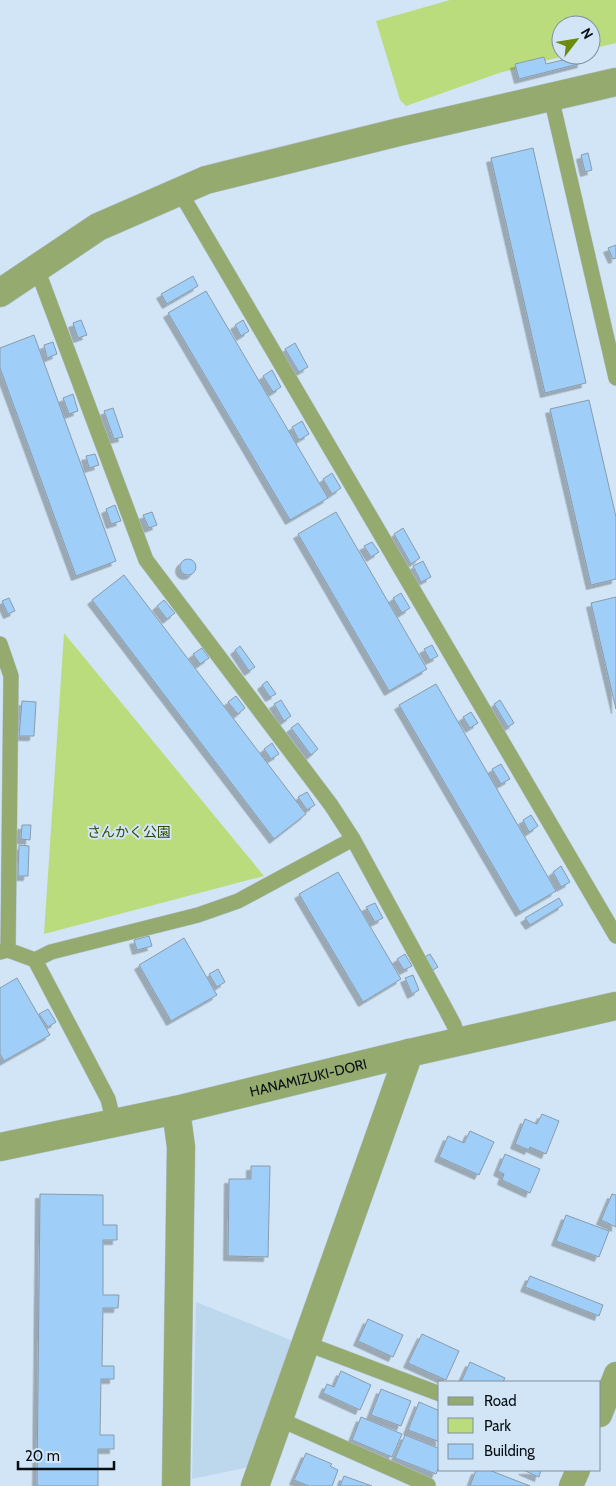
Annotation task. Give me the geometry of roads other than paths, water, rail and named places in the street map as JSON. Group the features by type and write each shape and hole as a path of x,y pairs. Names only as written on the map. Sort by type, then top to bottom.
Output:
{"street":[{"path":"0,294 98,227 206,180 398,132 616,82"},
{"name":"HANAMIZUKI-DORI","path":"0,1147 176,1110 616,1006"},
{"path":"255,1486 409,1054"},
{"path":"176,1110 181,1147 176,1486"},
{"path":"601,1412 616,1374"},
{"path":"571,1486 578,1471"}],"lane":[{"path":"551,97 616,378"},
{"path":"180,192 616,936"},
{"path":"37,269 146,560 326,797 353,838 450,1016 459,1042"},
{"path":"0,644 12,684 4,951 35,960 51,952 198,916 238,901 353,838"},
{"path":"35,960 108,1099 114,1123"},
{"path":"305,1343 438,1393"},
{"path":"279,1419 428,1484"}],"park label":[{"name":"さんかく公園","path":"129,832"}]}
